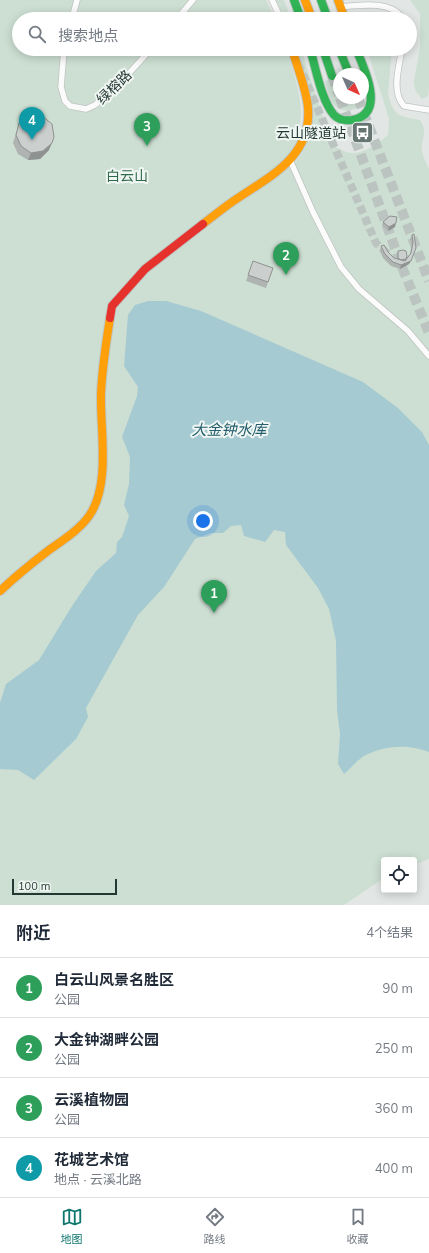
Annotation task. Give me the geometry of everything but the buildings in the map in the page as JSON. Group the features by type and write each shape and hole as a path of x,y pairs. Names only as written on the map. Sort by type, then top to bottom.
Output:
{"main road":[{"path":"294,0 298,12"},
{"path":"305,0 309,12"},
{"path":"321,0 325,12"},
{"path":"0,591 20,572 76,530 89,516 98,497 102,472 101,394 104,352 112,306 145,269 231,202 282,169 296,153 306,132 308,108 306,95 294,56"},
{"path":"312,56 330,110 338,118 345,121 363,116 369,109 372,99 358,56"},
{"path":"325,56 332,76"},
{"path":"342,56 347,68"}],"street":[{"path":"74,12 77,0"},
{"path":"183,12 193,0"},
{"path":"272,0 278,12"},
{"path":"339,3 385,4 393,7 397,12"},
{"name":"绿榕路","path":"63,56 61,87 65,101 70,106 86,109 95,105 122,81 145,56"},
{"path":"401,56 397,86 398,100 404,106 429,110"},
{"path":"290,160 313,212 341,267 360,289 408,331 429,356"}],"green space":[{"name":"白云山","path":"0,0 266,0 272,12 12,12 12,56 289,56 301,105 301,120 294,152 293,165 303,152 309,138 311,123 311,108 305,78 298,56 303,56 332,145 346,152 357,153 374,146 388,135 389,119 369,56 391,56 388,94 390,102 398,114 420,120 423,125 424,133 422,151 429,169 429,859 417,864 417,857 381,857 381,880 344,905 0,905"},
{"path":"276,0 284,0 288,12 282,12"},
{"path":"410,0 429,0 429,87 428,96 422,99 415,90 414,81 420,47 420,14"},
{"path":"333,78 333,103 331,100 325,81"},
{"path":"334,104 361,104 350,110 337,108"}],"water":[{"name":"大金钟水库","path":"148,301 166,301 201,311 363,382 398,408 422,432 429,445 429,752 421,749 405,747 381,749 357,761 344,774 338,764 340,734 337,710 336,641 329,609 318,588 286,545 285,532 274,530 265,542 244,536 241,525 231,526 223,533 211,533 195,539 164,587 138,615 86,708 88,717 76,739 34,780 18,770 0,769 0,703 6,684 39,660 72,606 96,571 116,553 117,542 122,537 129,516 124,505 129,484 130,457 122,437 137,396 138,387 124,366 128,315 135,305"}],"tunnel":[{"path":"298,63 376,243 388,254"},
{"path":"342,104 402,267 429,333"},
{"path":"360,104 429,281"}],"traffic: fast":[{"path":"294,0 298,12"},
{"path":"321,0 325,12"},
{"path":"312,56 319,84 329,109 336,117 347,120 352,120 363,116 369,109 371,100 370,89 359,56"},
{"path":"325,56 332,76"},
{"path":"342,56 347,68"}],"traffic: slow":[{"path":"305,0 309,12"},
{"path":"338,0 342,12"},
{"path":"203,224 272,175 295,154 303,141 307,126 308,108 304,86 294,56"},
{"path":"0,591 30,565 76,530 89,516 96,503 102,473 103,457 101,394 103,365 110,318"}],"traffic: jam":[{"path":"110,318 112,306 145,269 203,224"}],"place":[{"name":"云山隧道站","path":"362,133"},
{"name":"花城艺术馆","path":"32,140"},
{"name":"云溪植物园","path":"147,146"},
{"name":"大金钟湖畔公园","path":"286,275"},
{"name":"白云山风景名胜区","path":"214,613"}]}
